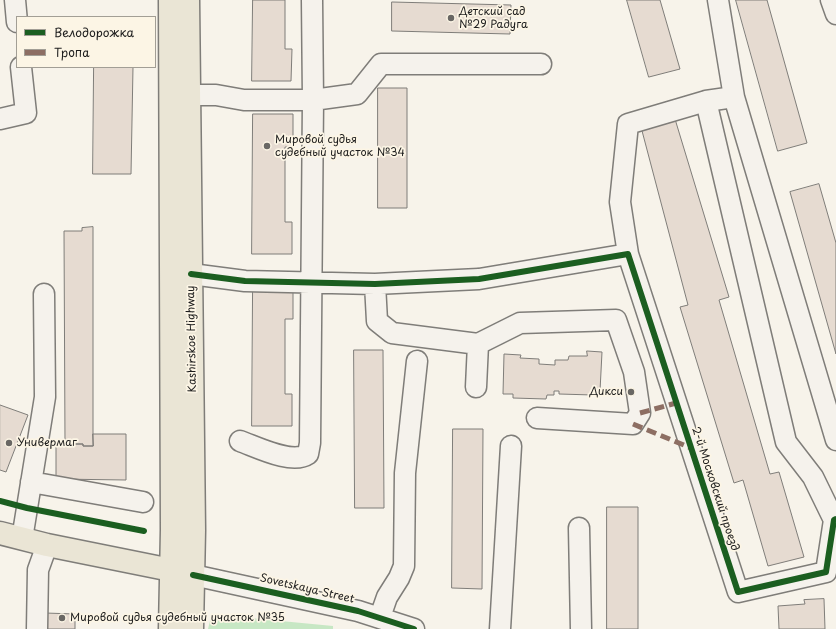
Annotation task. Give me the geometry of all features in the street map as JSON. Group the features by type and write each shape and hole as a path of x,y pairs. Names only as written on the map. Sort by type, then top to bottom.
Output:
{"main road":[{"name":"Kashirskoe Highway","path":"170,0 170,629"},
{"name":"Kashirskoe Highway","path":"188,0 193,575 192,629"},
{"path":"0,533 47,545 193,575"}],"street":[{"path":"15,0 16,16"},
{"path":"240,442 292,459 302,458 308,454 310,443 310,283 313,100 312,0"},
{"path":"718,0 734,97 836,440"},
{"path":"831,0 836,14"},
{"path":"189,95 216,95 244,100 313,100 357,94 381,64 541,64"},
{"path":"0,119 26,113 21,68"},
{"path":"191,274 245,281 375,284 479,279 628,254 620,202 628,124 706,101 734,97"},
{"path":"706,101 786,442 813,477 835,520"},
{"name":"2-й Московский проезд","path":"628,254 738,592 826,572 835,520"},
{"path":"375,284 377,321 392,333 478,344 520,323 616,320 634,372 640,413 633,424 537,418"},
{"path":"22,539 45,392 44,294"},
{"path":"476,387 478,344"},
{"path":"380,617 387,597 399,578 404,566 405,473 417,361"},
{"path":"500,629 511,446"},
{"path":"32,482 143,502"},
{"path":"579,528 581,629"},
{"path":"38,629 38,570 47,545"},
{"name":"Sovetskaya Street","path":"193,575 380,617 414,629"}],"green space":[{"path":"217,616 333,626 333,629 208,629 210,621"}],"building":[{"path":"253,0 285,0 285,49 292,49 291,81 252,81"},
{"path":"627,0 660,0 680,69 649,77"},
{"path":"736,0 767,0 807,143 778,151"},
{"path":"392,2 511,5 510,34 392,31"},
{"path":"94,68 133,68 131,174 93,174"},
{"path":"378,88 407,88 407,208 378,208"},
{"path":"253,114 293,114 293,147 285,147 285,222 292,222 292,254 252,254"},
{"path":"675,119 729,297 719,300 770,474 779,472 804,557 768,566 743,480 734,483 680,307 688,305 641,127"},
{"path":"819,184 836,243 836,354 790,192"},
{"path":"93,227 93,446 83,446 83,444 65,444 64,231 82,231 82,228"},
{"path":"253,286 293,286 293,319 285,319 285,394 292,394 292,426 252,426"},
{"path":"354,350 383,350 384,508 355,508"},
{"path":"587,351 602,352 600,391 593,391 593,395 559,394 559,391 554,391 554,395 547,395 546,399 513,398 513,394 503,394 504,354 521,355 520,358 539,359 539,364 555,365 555,360 568,360 569,356 587,356"},
{"name":"Универмаг","path":"0,405 28,415 6,472 0,470"},
{"path":"453,429 483,429 482,589 452,588"},
{"path":"93,434 126,434 126,480 56,479 56,444 83,444 83,446 93,446"},
{"path":"607,507 638,507 638,629 607,629"},
{"path":"824,599 825,629 779,629 778,606 805,604 804,600"},
{"path":"45,613 75,614 75,629 45,629"}],"marked path":[{"path":"640,413 676,403"},
{"path":"633,424 691,448"}],"cycle path":[{"path":"191,274 245,281 375,284 479,279 628,254 738,592 826,572 834,520 836,519"},
{"path":"0,501 27,508 144,531"},
{"path":"193,575 358,611 414,629"}],"place":[{"name":"Детский сад №29 Радуга","path":"451,18"},
{"name":"Мировой судья судебный участок №34","path":"267,146"},
{"name":"Дикси","path":"631,392"},
{"name":"Универмаг","path":"9,443"},
{"name":"Мировой судья судебный участок №35","path":"62,618"}]}
